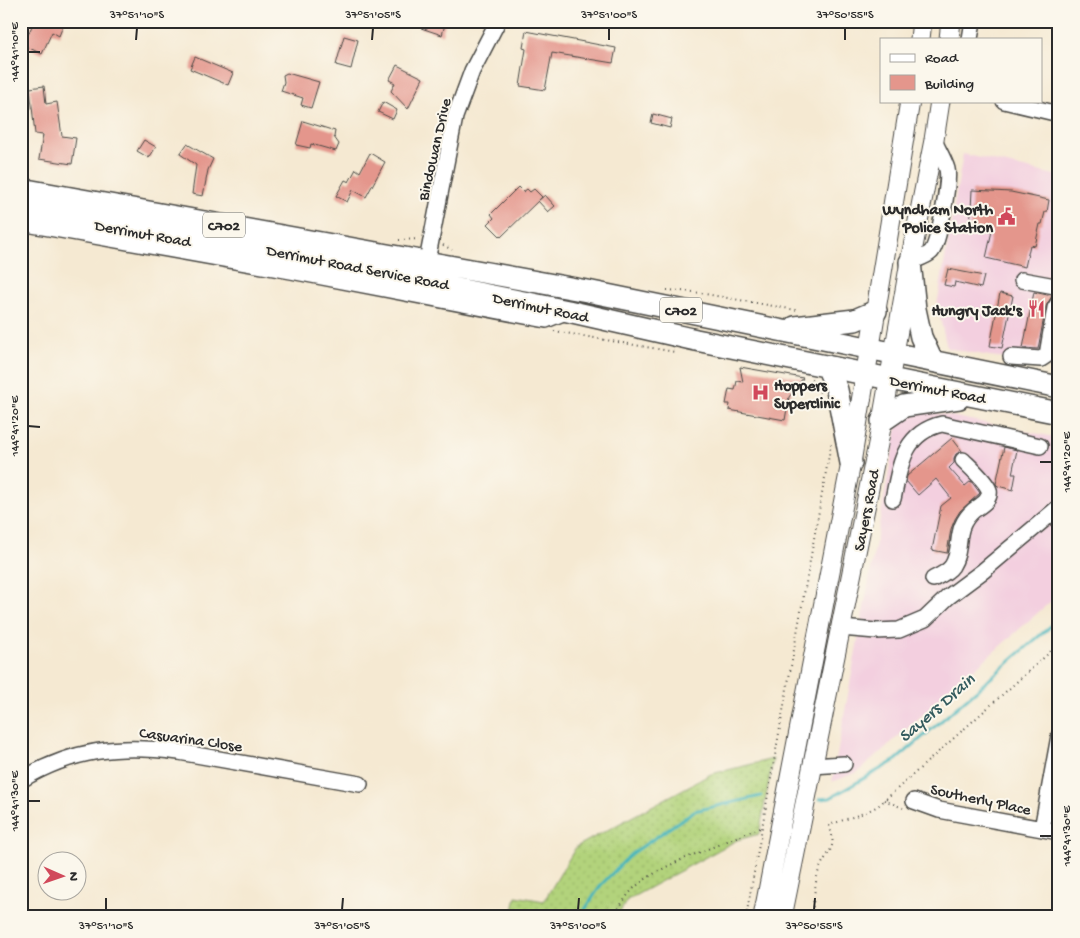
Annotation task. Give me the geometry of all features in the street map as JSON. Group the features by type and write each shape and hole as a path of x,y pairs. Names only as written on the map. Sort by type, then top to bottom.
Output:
{"highway":[{"name":"Derrimut Road","path":"21,189 587,291 1059,387"},
{"name":"Derrimut Road","path":"21,210 298,266 424,282 1059,414"},
{"path":"286,236 298,244 304,251 298,266"},
{"path":"424,282 427,261"},
{"path":"910,262 915,309 921,337 932,361"},
{"path":"775,329 855,320 876,311"},
{"path":"827,366 837,390 851,464"},
{"path":"882,421 904,406 974,395"}],"main road":[{"path":"920,38 922,21"},
{"path":"949,38 952,21"},
{"name":"Sayers Road","path":"762,917 851,464 910,102"},
{"name":"Sayers Road","path":"782,917 882,421 940,102"},
{"path":"819,626 841,628"}],"street":[{"name":"Bindowan Drive","path":"427,261 456,116 472,71 498,21"},
{"path":"970,38 973,21"},
{"path":"1008,102 1059,114"},
{"name":"Derrimut Road Service Road","path":"21,223 298,266 546,320 568,311"},
{"path":"1022,280 1055,286 1059,289"},
{"path":"1011,357 1041,359 1047,355 1055,308 1059,302"},
{"path":"893,499 900,464 905,451 913,440 933,426 942,424 1040,446"},
{"path":"933,580 951,568 956,557 962,524 988,497 988,489 985,484 963,460"},
{"path":"841,628 876,631 899,630 925,619 948,597 983,571 1059,507"},
{"path":"1042,829 1059,736"},
{"name":"Casuarina Close","path":"21,780 64,758 122,748 151,748 360,784"},
{"path":"812,766 844,764"},
{"name":"Southerly Place","path":"910,805 1059,832"}],"path":[{"path":"819,391 822,397"},
{"path":"746,917 832,437"},
{"path":"813,917 818,873 833,845 829,825 864,813 884,800 1059,644"},
{"path":"1058,687 1059,682"},
{"path":"884,800 910,805"},
{"path":"613,917 625,898 639,884 683,859 749,831 762,828"}],"shaded area":[{"path":"963,154 1059,176 1059,318 1048,367 947,348 937,305"},
{"path":"916,409 1059,438 1059,594 858,772 832,782 898,421"}],"green space":[{"path":"773,759 759,834 737,840 627,900 617,917 512,917 516,896 544,901 576,847 711,774"}],"building":[{"path":"36,21 65,21 59,36 52,32 42,54 23,45"},
{"path":"423,21 446,21 442,35 421,28"},
{"path":"526,31 616,48 613,63 552,53 545,90 520,86 526,49 523,48"},
{"path":"344,36 358,40 351,69 336,65"},
{"path":"195,57 233,73 228,85 190,69"},
{"path":"397,65 423,78 408,109 391,91 395,83 389,80"},
{"path":"287,73 319,82 311,108 301,105 303,98 281,91 284,82 283,75"},
{"path":"44,86 46,104 57,102 62,136 76,138 72,164 39,159 43,135 35,134 30,88"},
{"path":"383,102 397,110 393,119 378,112"},
{"path":"653,114 672,119 670,128 651,123"},
{"path":"303,121 335,131 334,137 339,144 336,151 311,144 310,148 296,145"},
{"path":"144,140 156,147 149,158 137,151"},
{"path":"187,144 213,159 208,170 203,196 192,194 196,165 180,154"},
{"path":"370,153 385,162 366,197 353,190 347,202 336,196 345,180 349,182 356,169 360,172"},
{"path":"518,187 523,192 527,189 530,192 534,189 542,197 501,237 488,224 494,218 491,214"},
{"name":"Wyndham North Police Station","path":"972,190 1011,192 1049,200 1047,212 1045,212 1042,224 1040,224 1035,246 1030,245 1025,267 986,258 992,231 970,230"},
{"path":"545,195 555,206 548,212 538,201"},
{"path":"948,269 984,276 981,288 955,282 954,287 944,285"},
{"path":"1034,292 1052,296 1046,306 1038,349 1023,348"},
{"path":"1000,293 1013,296 1002,348 990,346"},
{"name":"Hoppers Superclinic","path":"740,367 803,378 789,397 785,420 729,410 730,404 726,404 729,389 735,390 737,381 743,382"},
{"path":"952,438 962,451 956,454 954,463 949,468 965,486 971,481 980,493 960,511 955,519 951,529 947,553 932,550 941,506 951,498 936,479 918,495 906,481 907,476"},
{"path":"1004,447 1017,450 1012,474 1016,474 1013,490 996,484"}],"waterway":[{"name":"Sayers Drain","path":"820,799 830,798 896,760 1059,619"},
{"name":"Sayers Drain","path":"580,917 601,885 630,855 694,811 761,796"}],"place":[{"name":"Wyndham North Police Station","path":"1007,217"},
{"name":"Hungry Jack's","path":"1036,309"},
{"name":"Hoppers Superclinic","path":"760,393"}]}
